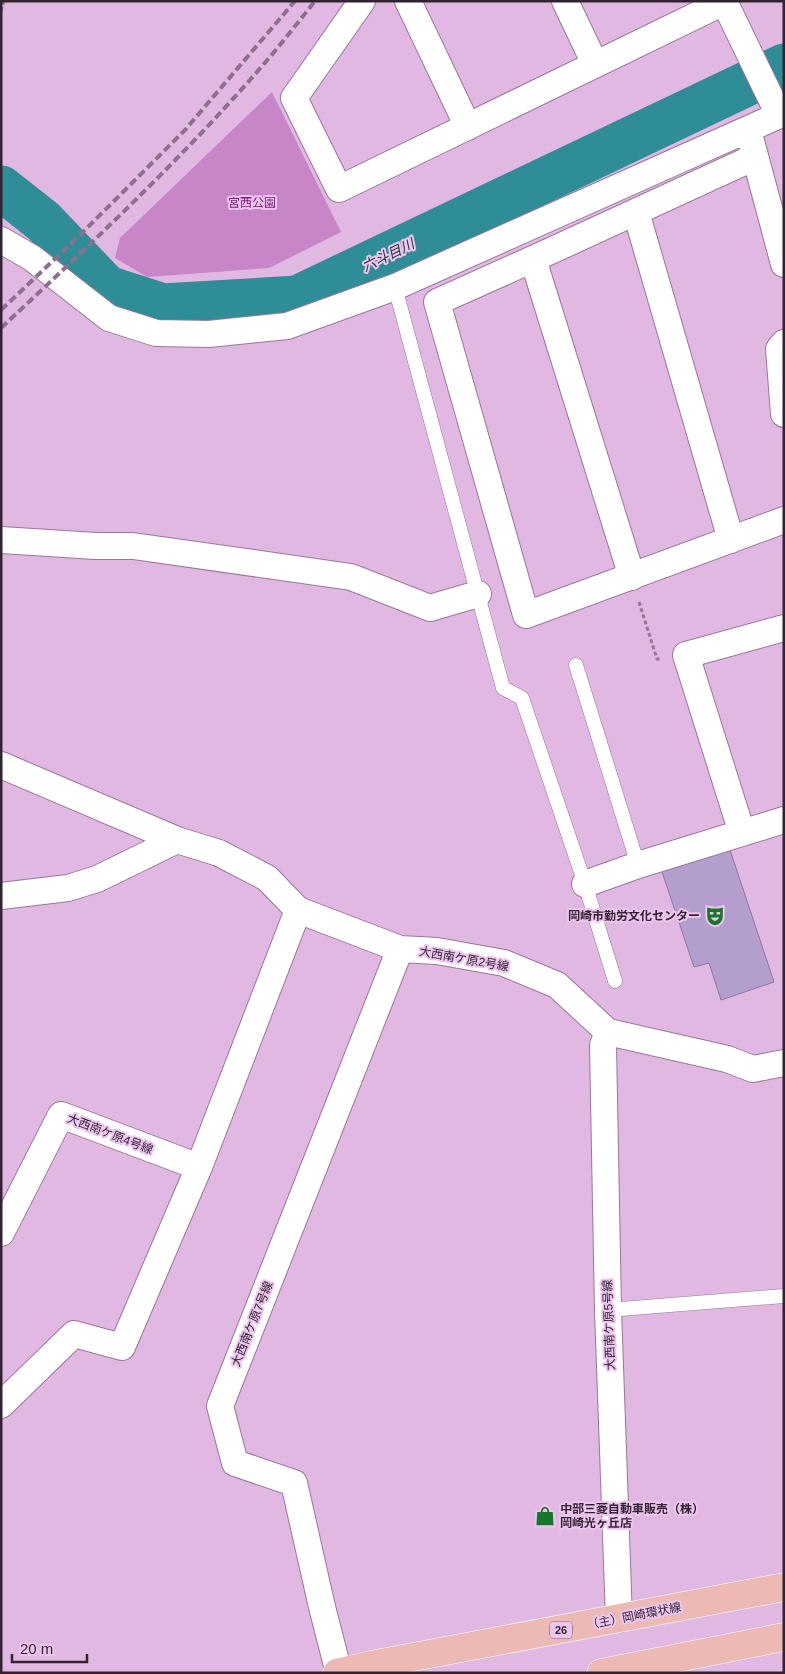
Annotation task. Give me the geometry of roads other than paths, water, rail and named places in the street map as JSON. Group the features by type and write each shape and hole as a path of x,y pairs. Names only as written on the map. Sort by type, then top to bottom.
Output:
{"main road":[{"name":"（主）岡崎環状線","path":"338,1673 784,1587"},
{"path":"601,1673 784,1637"}],"street":[{"path":"1,240 32,258 110,318 156,333 210,334 287,326 395,287 748,128 777,108 725,1 339,189 294,98 362,1"},
{"path":"408,1 468,127"},
{"path":"565,1 595,64"},
{"path":"748,128 784,264"},
{"path":"755,157 436,302 526,615 784,520"},
{"path":"636,212 731,540"},
{"path":"533,259 632,577"},
{"path":"784,343 779,349 784,414"},
{"path":"1,540 96,546 133,546 351,577 430,608 478,594"},
{"path":"742,833 686,655 784,628"},
{"name":"大西南ケ原2号線","path":"1,765 177,840 219,853 267,878 298,910 400,949 437,952 504,963 557,985 608,1032 727,1059 753,1069 784,1064"},
{"path":"585,884 638,865 784,820"},
{"path":"1,896 68,888 97,879 177,840"},
{"path":"1,1405 74,1334 122,1347 199,1167 298,910"},
{"name":"大西南ケ原7号線","path":"338,1673 294,1483 235,1463 220,1406 400,949"},
{"name":"大西南ケ原5号線","path":"608,1032 603,1046 608,1310 619,1619"},
{"name":"大西南ケ原4号線","path":"1,1233 61,1115 199,1167"}],"lane":[{"path":"395,287 503,688 522,698 585,884 615,981"},
{"path":"576,665 638,865"},
{"path":"608,1310 784,1296"}],"waterway":[{"name":"六斗目川","path":"1,188 43,221 107,288 163,306 297,298 784,66"}],"railway":[{"path":"1,310 79,236 185,130 295,1"},
{"path":"1,328 173,163 238,94 315,1"}],"place":[{"name":"岡崎市勤労文化センター","path":"715,916"},
{"name":"中部三菱自動車販売（株） 岡崎光ヶ丘店","path":"545,1516"}],"park label":[{"name":"宮西公園","path":"252,203"}]}
